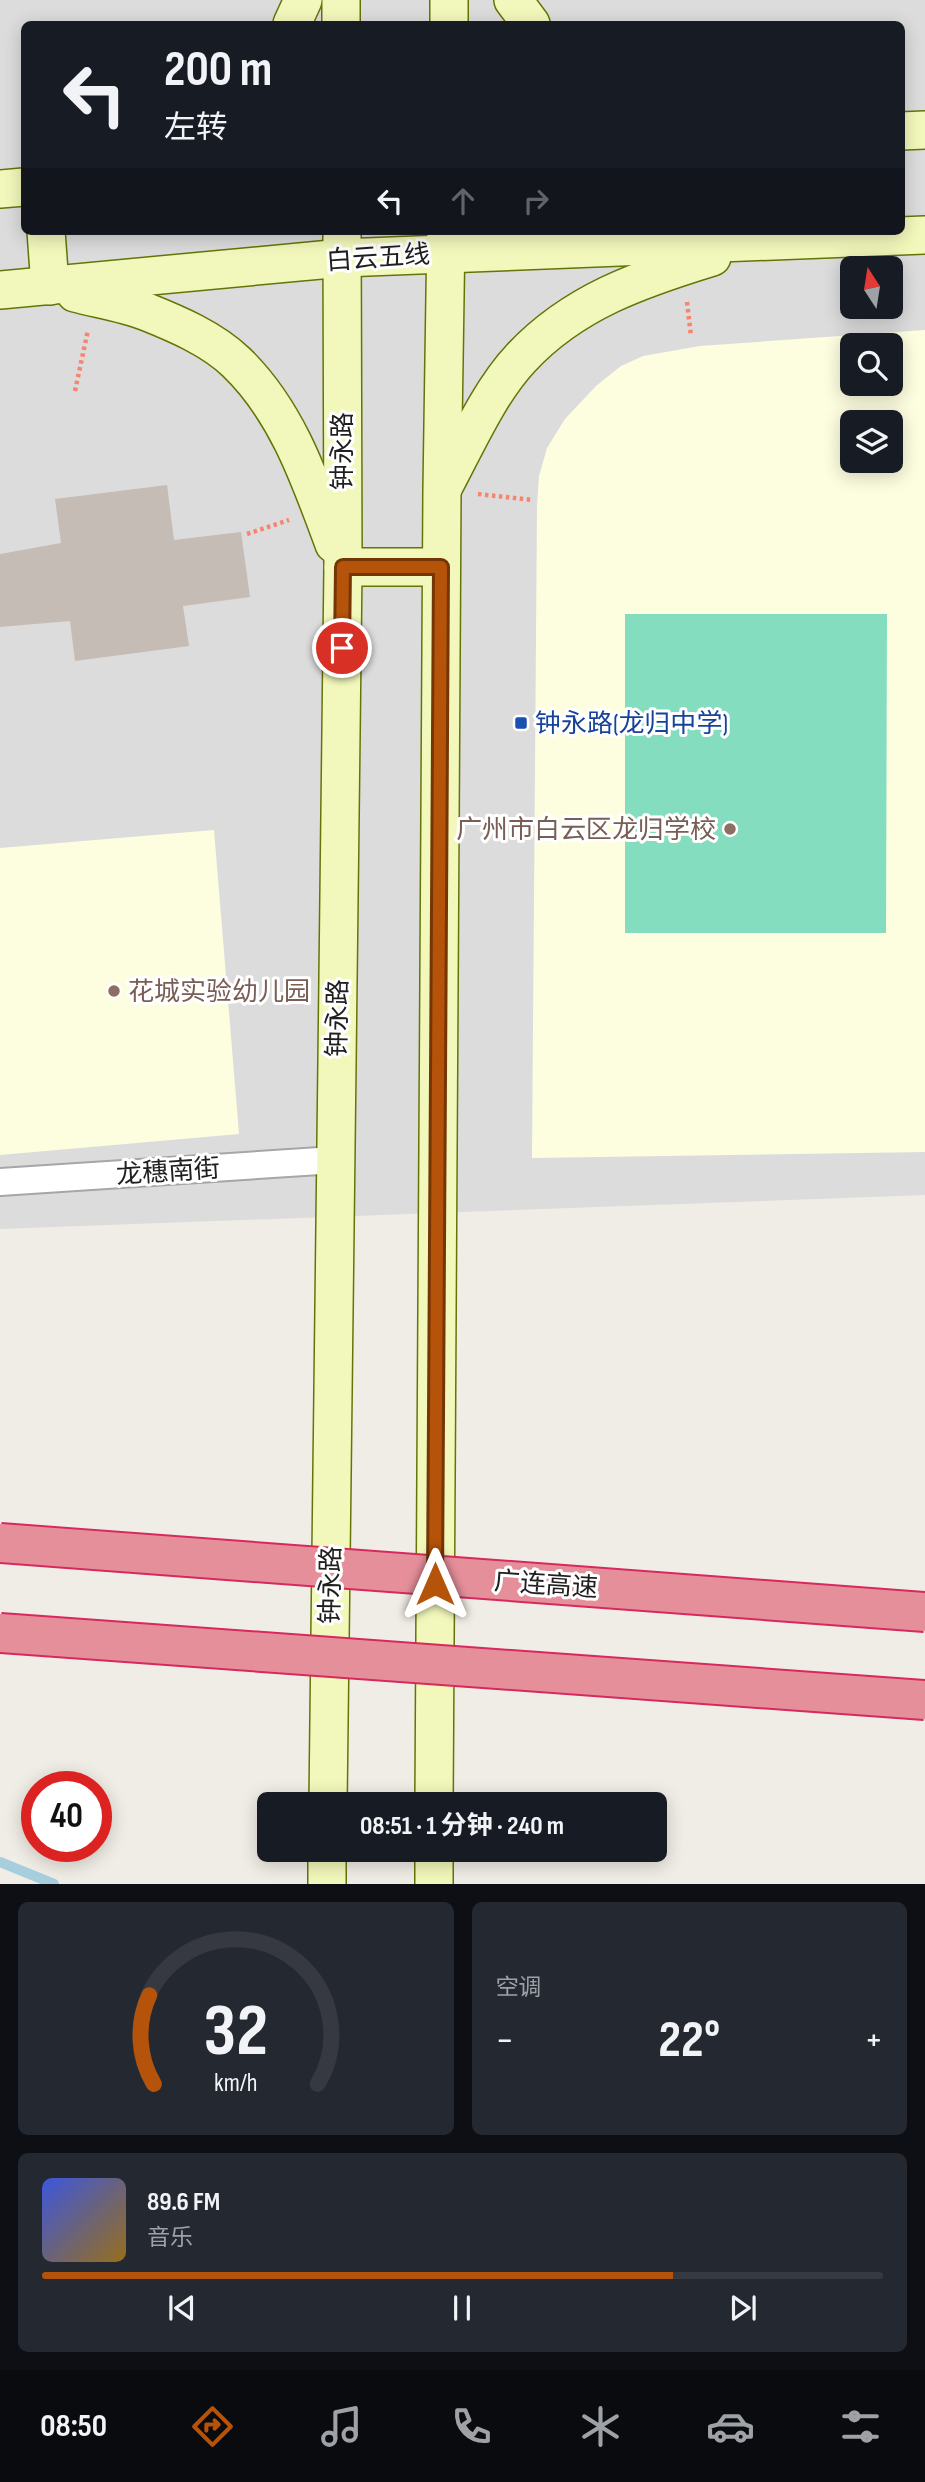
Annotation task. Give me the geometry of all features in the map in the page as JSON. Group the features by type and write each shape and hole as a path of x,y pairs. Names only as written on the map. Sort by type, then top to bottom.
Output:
{"highway":[{"name":"广连高速","path":"0,1543 925,1612"},
{"path":"0,1633 925,1700"}],"street":[{"path":"293,21 303,0"},
{"path":"341,0 341,21"},
{"path":"449,0 449,21"},
{"path":"513,0 529,21"},
{"path":"905,131 925,130"},
{"path":"0,189 21,187"},
{"path":"46,235 50,286 145,311 205,339 235,361 285,424 343,567 441,567"},
{"name":"白云五线","path":"0,290 50,286 342,244 925,235"},
{"path":"442,490 488,407 520,359 566,318 603,296 645,277 759,237"},
{"path":"434,1792 441,567 446,242"},
{"name":"钟永路","path":"328,1792 343,567 342,244"},
{"name":"龙穗南街","path":"0,1182 335,1160"},
{"path":"327,1862 327,1884"},
{"path":"433,1884 434,1862"}],"path":[{"path":"75,391 95,299"},
{"path":"442,490 533,500"},
{"path":"247,534 321,509"}],"shaded area":[{"path":"0,0 925,0 925,1195 0,1229"},
{"name":"广州市白云区龙归学校","path":"925,330 925,1152 532,1158 539,476 547,448 565,419 596,386 621,366 643,356 700,346 840,336 840,396 903,396 903,333 883,333"},
{"name":"花城实验幼儿园","path":"214,830 239,1134 0,1155 0,848"}],"green space":[{"path":"625,614 887,614 886,933 625,933"}],"building":[{"path":"167,485 174,540 241,532 250,597 183,606 189,646 75,661 70,621 0,627 0,554 61,543 55,499"}],"waterway":[{"path":"0,1862 54,1884"}],"place":[{"name":"钟永路(龙归中学)","path":"521,723"},
{"name":"广州市白云区龙归学校","path":"730,829"},
{"name":"花城实验幼儿园","path":"114,991"}],"route":[{"path":"342,648 343,567 441,567 435,1584"}]}
